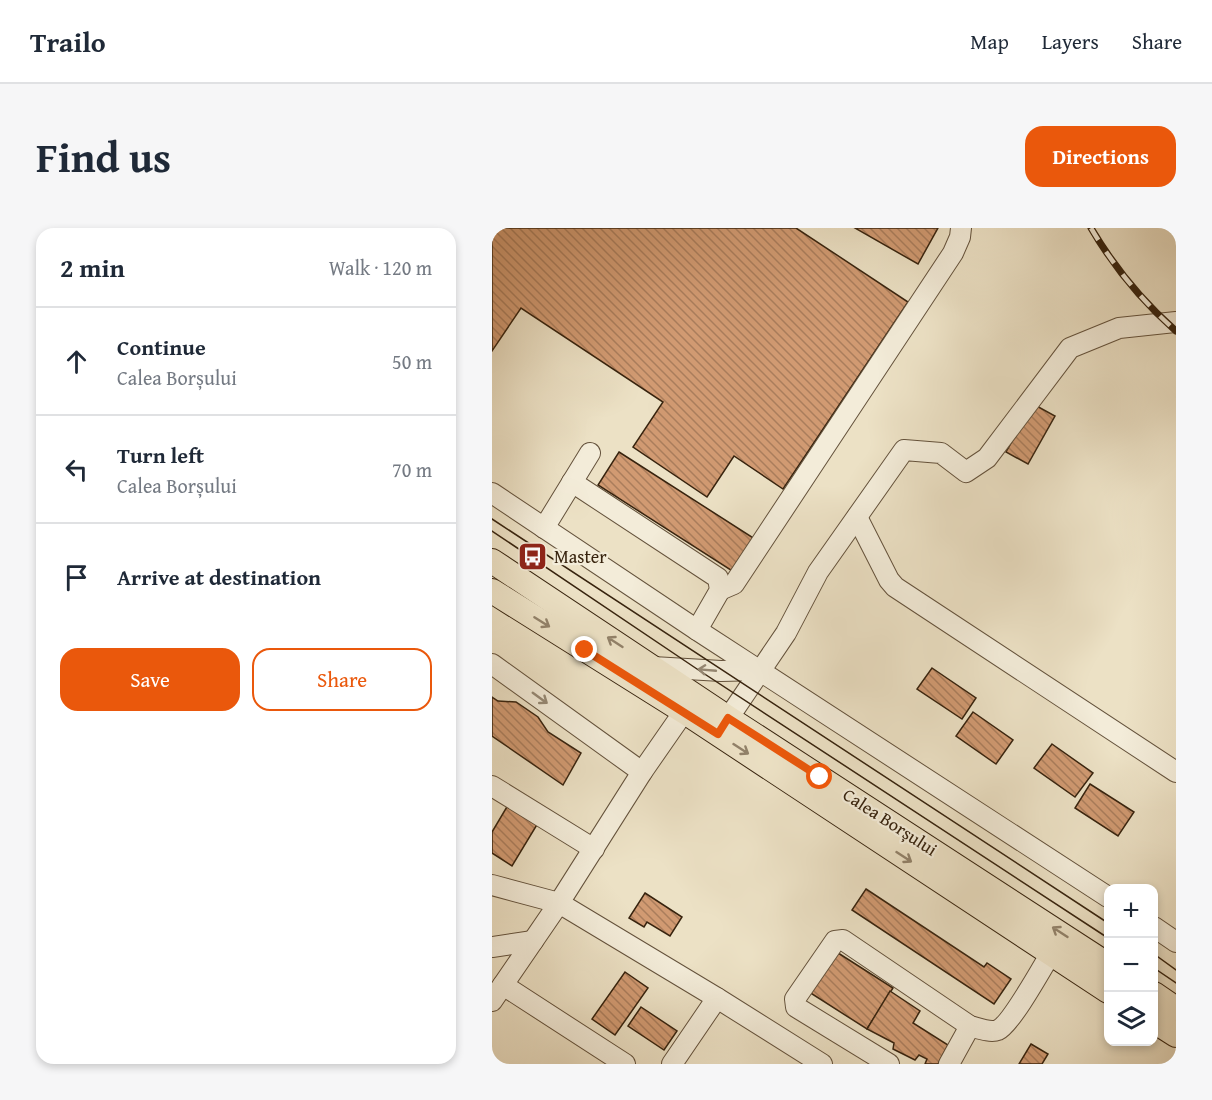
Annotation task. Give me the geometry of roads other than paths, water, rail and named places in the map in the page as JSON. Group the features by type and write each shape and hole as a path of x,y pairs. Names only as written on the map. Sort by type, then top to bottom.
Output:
{"main road":[{"name":"Calea Borșului","path":"492,561 653,666 690,703"},
{"name":"Calea Borșului","path":"492,591 690,703 1104,988"},
{"name":"Calea Borșului","path":"723,726 1104,963"},
{"path":"1158,997 1176,1009"},
{"path":"1158,1024 1176,1035"}],"street":[{"path":"697,630 720,590 734,584 953,253 961,228"},
{"path":"723,726 786,633 818,572 904,450 941,453 966,472 987,458 1070,348 1119,328 1176,322"},
{"path":"544,528 590,453"},
{"path":"572,482 718,578 720,590"},
{"path":"492,493 697,630 1104,894"},
{"path":"857,517 889,580 895,587 1176,772"},
{"path":"492,664 642,772"},
{"path":"653,666 721,671 761,670"},
{"path":"492,1001 690,703"},
{"path":"495,793 594,849"},
{"path":"492,885 559,903 822,1064"},
{"path":"1158,930 1176,942"},
{"path":"889,1064 796,1007 795,999 835,941 843,940 970,1026 987,1031 998,1030 1009,1020 1051,953"},
{"path":"492,947 533,941"},
{"path":"503,985 625,1064"},
{"path":"672,1064 717,998"},
{"path":"949,1064 970,1026"}],"tram line":[{"path":"492,519 1104,920"},
{"path":"492,531 697,669 1104,935"},
{"path":"1158,957 1176,970"},
{"path":"1158,971 1176,983"}],"railway":[{"path":"1091,228 1130,283 1176,331"}],"place":[{"name":"Master","path":"533,557"}]}
